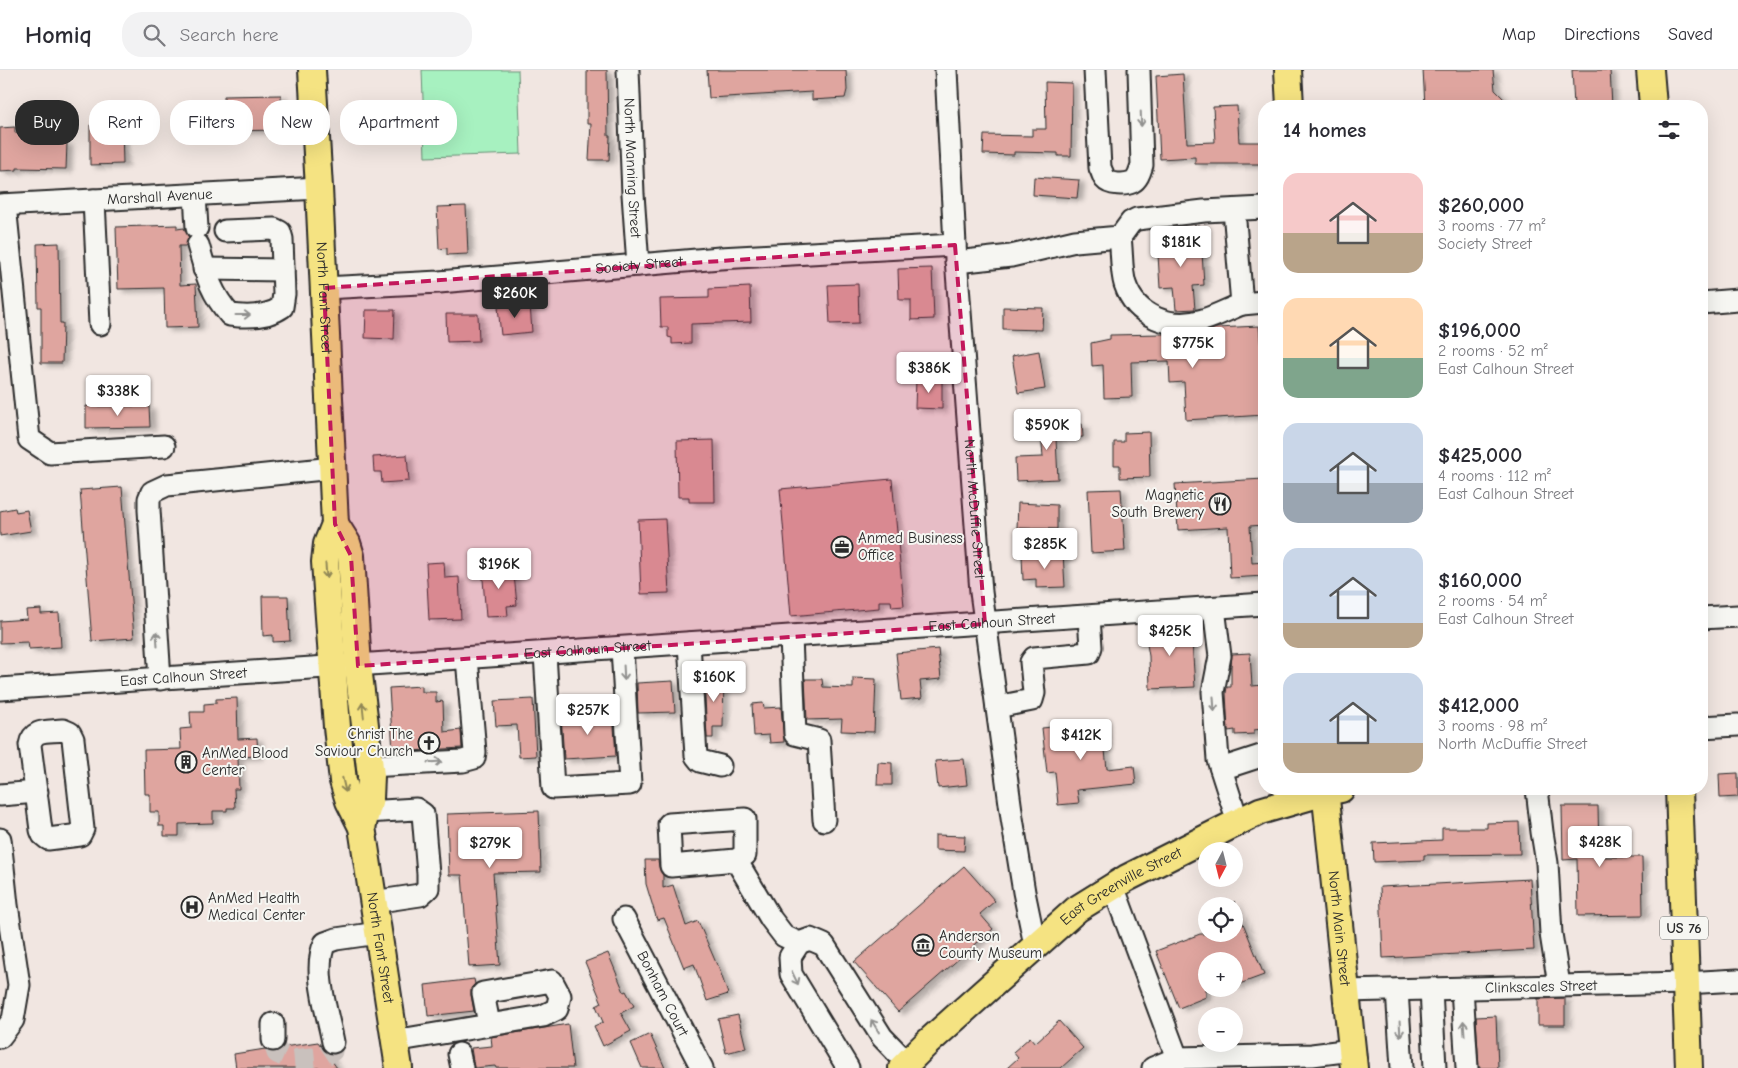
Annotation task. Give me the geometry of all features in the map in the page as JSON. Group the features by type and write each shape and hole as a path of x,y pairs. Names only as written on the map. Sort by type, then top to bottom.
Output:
{"main road":[{"name":"North Fant Street","path":"312,70 335,524 327,544 325,562 332,667 343,781 349,802 364,819"},
{"path":"1288,70 1290,100"},
{"path":"1650,70 1652,100"},
{"name":"North Fant Street","path":"335,524 347,543 350,556 358,666 371,776 370,799 364,819 373,902 399,1068"},
{"name":"East Greenville Street","path":"905,1066 1035,945 1078,909 1113,886 1260,810 1312,795"},
{"name":"North Main Street","path":"1330,795 1345,991 1353,1059"},
{"name":"US 76","path":"1679,795 1689,1068"}],"street":[{"name":"North Manning Street","path":"628,70 632,194 638,265"},
{"name":"North McDuffie Street","path":"946,70 955,253 972,497 981,592 1021,873 1035,945"},
{"path":"1095,70 1100,168 1104,178 1110,182 1120,184 1132,182 1140,174 1142,165 1139,70"},
{"name":"Marshall Avenue","path":"3,205 319,188"},
{"path":"195,195 198,237 204,269 218,302 230,315 274,313 282,307 284,294 280,232 274,229 225,231"},
{"path":"94,200 100,324"},
{"path":"3,205 29,439 50,452 164,446"},
{"path":"1258,208 1204,211 1137,219 1131,222 1120,238 1125,283 1140,308 1156,320 1178,323 1202,321 1242,304 1258,303"},
{"path":"1234,210 1242,304"},
{"name":"Society Street","path":"324,288 439,282 720,258 955,253 1011,256 1075,241 1120,238"},
{"path":"204,269 283,270"},
{"path":"1708,302 1738,300"},
{"path":"160,679 149,510 149,499 152,492 167,485 333,468"},
{"name":"East Calhoun Street","path":"0,689 1258,604"},
{"path":"1214,608 1220,656 1213,692 1218,760 1238,822"},
{"path":"1708,618 1738,616"},
{"path":"997,707 1032,700 1034,692 1031,662 1034,658 1089,653 1091,647 1089,617"},
{"path":"791,637 795,734 818,740 824,820"},
{"path":"689,644 696,756 700,761 720,766"},
{"path":"545,653 553,788 630,784 622,648"},
{"path":"369,766 463,761 474,758 467,658"},
{"path":"1708,726 1731,726"},
{"path":"63,730 70,732 73,739 83,822 83,829 80,835 48,839 43,835 37,792 30,745 31,738 36,733 63,730"},
{"path":"1221,769 1258,757"},
{"path":"0,795 37,792"},
{"path":"1539,795 1547,863 1551,934 1559,985"},
{"path":"364,819 416,809 423,814 428,888 420,895 373,902"},
{"path":"0,839 7,905 8,962 20,985 13,1020 0,1037"},
{"path":"736,860 771,919 784,936 799,943"},
{"path":"1113,886 1177,1058"},
{"name":"Bonham Court","path":"624,920 702,1068"},
{"path":"333,1042 321,983 321,951 325,943 336,939 378,933"},
{"path":"848,1068 791,974 790,957 799,943 810,939 824,945 882,1037 905,1066"},
{"name":"Clinkscales Street","path":"1345,991 1685,983 1738,980"},
{"path":"1462,988 1467,1068"},
{"path":"1431,989 1435,1068"},
{"path":"1397,990 1402,1068"},
{"path":"394,1041 489,1024"},
{"path":"1152,1068 1177,1058 1312,1055 1353,1059"}],"highlighted area":[{"path":"955,245 985,624 358,666 351,556 335,524 324,288"}],"green space":[{"path":"422,70 518,70 521,154 425,157 425,145 457,145 457,100 423,100"}],"building":[{"path":"587,70 607,70 608,136 610,136 609,160 589,160 591,124 587,124"},
{"path":"707,70 846,70 847,90 845,98 812,100 812,92 709,98"},
{"path":"1423,70 1493,70 1495,90 1505,100 1425,100"},
{"path":"1572,70 1610,70 1612,100 1574,100"},
{"path":"1183,74 1187,143 1215,142 1213,107 1237,106 1239,142 1258,142 1258,164 1195,164 1195,157 1160,159 1156,76"},
{"path":"1045,82 1072,83 1071,156 1058,156 1058,153 1014,152 1014,155 983,154 984,135 1032,136 1032,129 1046,129"},
{"path":"281,95 281,100 263,100 263,130 253,130 253,100 224,100 224,96"},
{"path":"15,127 15,145 67,145 66,169 17,168 17,170 0,171 0,128"},
{"path":"90,145 123,145 123,164 90,165"},
{"path":"1034,177 1079,180 1077,198 1033,195"},
{"path":"466,206 468,254 447,255 447,248 439,249 437,207"},
{"path":"177,225 177,229 184,228 189,237 186,246 179,246 180,285 196,284 198,327 165,328 164,288 118,289 116,227"},
{"path":"1201,235 1204,285 1193,286 1195,309 1176,310 1174,287 1160,288 1157,238"},
{"path":"59,243 60,323 63,323 62,363 41,363 41,307 38,307 37,244"},
{"path":"932,268 934,319 911,320 911,300 899,300 898,269"},
{"path":"858,284 859,323 830,324 828,285"},
{"path":"750,287 751,322 691,324 691,343 672,344 672,338 668,337 668,327 661,327 660,299 709,298 709,289"},
{"path":"530,304 532,332 501,335 498,307"},
{"path":"1003,307 1043,308 1042,330 1003,329"},
{"path":"366,310 395,310 394,339 365,338"},
{"path":"446,314 478,314 479,341 447,342"},
{"path":"1258,326 1258,415 1186,420 1184,382 1170,383 1169,361 1131,362 1132,397 1104,398 1103,365 1092,366 1091,343 1110,339 1110,335 1163,334 1177,336 1191,335 1217,328"},
{"path":"1039,351 1045,389 1018,393 1012,356"},
{"path":"916,379 942,379 942,409 915,408"},
{"path":"86,406 149,406 150,427 86,428"},
{"path":"1065,417 1066,425 1082,424 1083,437 1056,439 1058,479 1016,481 1015,458 1043,457 1040,419"},
{"path":"1149,432 1150,477 1120,478 1120,465 1114,465 1114,442 1124,442 1124,433"},
{"path":"714,440 715,502 689,502 689,497 678,497 677,441"},
{"path":"407,455 409,481 382,483 381,472 374,472 373,457"},
{"name":"Anmed Business Office","path":"892,479 904,606 892,607 891,601 879,601 879,608 791,616 780,489"},
{"name":"Magnetic South Brewery","path":"1258,479 1258,525 1250,526 1252,563 1258,562 1258,576 1230,578 1228,527 1178,530 1175,484"},
{"path":"122,487 134,638 92,641 80,490"},
{"path":"1121,489 1125,551 1091,553 1088,490"},
{"path":"1018,503 1057,505 1057,529 1017,528"},
{"path":"15,508 16,512 27,510 31,531 0,536 0,511"},
{"path":"665,519 669,593 641,594 638,520"},
{"path":"1063,552 1065,587 1036,588 1036,579 1023,580 1022,555"},
{"path":"444,562 445,578 459,577 461,619 429,620 426,563"},
{"path":"513,564 517,605 507,606 508,616 486,617 482,567"},
{"path":"262,596 288,596 290,641 273,642 273,635 263,636"},
{"path":"41,609 41,614 59,613 61,647 29,649 28,642 0,643 0,621 27,619 26,610"},
{"path":"1191,626 1195,687 1150,689 1149,656 1144,627"},
{"path":"938,649 941,679 920,681 922,698 901,700 896,653"},
{"path":"1250,653 1252,686 1258,685 1258,730 1254,730 1254,734 1235,735 1235,730 1228,731 1226,693 1227,687 1231,687 1232,654"},
{"path":"704,676 724,676 723,727 713,727 713,738 707,738"},
{"path":"853,678 876,679 874,732 841,731 842,719 807,720 805,679 822,679 823,687 853,688"},
{"path":"673,681 675,712 638,713 637,683"},
{"path":"422,686 422,692 436,692 436,702 443,701 444,732 461,730 462,748 393,752 389,688"},
{"name":"AnMed Blood Center","path":"237,698 238,739 257,738 258,756 238,757 239,789 234,789 235,808 227,808 227,811 213,811 213,823 179,824 179,836 164,836 164,826 159,826 159,812 150,812 150,794 145,794 144,750 181,749 180,729 191,728 190,712 204,712 204,704 216,703 216,699"},
{"path":"533,699 536,756 519,757 517,725 496,726 494,701"},
{"path":"763,703 764,708 781,707 784,742 770,743 769,735 754,736 752,704"},
{"path":"613,712 616,756 564,759 561,715"},
{"path":"1102,722 1107,769 1134,766 1136,784 1077,790 1079,803 1058,805 1055,772 1047,773 1042,728"},
{"path":"964,759 967,785 938,788 935,761"},
{"path":"878,762 892,763 892,785 877,785"},
{"path":"1738,773 1738,797 1720,798 1719,774"},
{"path":"1562,806 1598,806 1599,857 1642,857 1643,915 1578,916 1577,859 1563,860"},
{"path":"539,811 541,872 493,873 500,965 469,967 462,875 449,875 447,814"},
{"path":"1519,822 1520,854 1424,855 1424,860 1374,862 1373,843 1442,840 1442,828 1487,828 1487,823"},
{"path":"935,835 965,836 964,851 935,850"},
{"path":"645,860 658,860 663,875 663,888 673,885 686,926 698,921 718,965 728,994 707,1001 694,964 684,968 664,918 657,920 646,884"},
{"name":"Anderson County Museum","path":"964,866 995,901 980,914 993,929 898,1012 854,962"},
{"path":"1530,879 1534,950 1383,958 1380,887"},
{"path":"1243,923 1264,975 1243,983 1243,952 1198,952 1198,997 1206,997 1179,1008 1156,951 1198,935 1198,942 1243,942"},
{"path":"608,953 624,992 626,991 634,1006 621,1013 631,1031 603,1046 594,1026 603,1022 596,1006 602,1003 585,962"},
{"path":"474,979 475,984 471,988 471,995 474,1011 428,1016 425,985"},
{"path":"1565,998 1565,1025 1538,1025 1538,999"},
{"path":"738,1015 746,1048 726,1053 718,1019"},
{"path":"1496,1016 1498,1068 1479,1068 1476,1017"},
{"path":"1059,1021 1083,1048 1061,1068 1007,1068 1018,1058 1013,1052 1030,1037 1035,1043"},
{"path":"568,1024 573,1068 496,1068 495,1066 474,1068 471,1048 492,1046 491,1037"},
{"path":"650,1034 665,1068 642,1068 631,1043"},
{"path":"318,1042 337,1068 236,1068 234,1054 265,1049 273,1052 279,1051 283,1047"}],"tunnel":[{"path":"273,1040 277,1053 292,1060 323,1057 332,1051 333,1042"}],"place":[{"name":"Magnetic South Brewery","path":"1220,504"},
{"name":"Anmed Business Office","path":"842,547"},
{"name":"Christ The Saviour Church","path":"429,743"},
{"name":"AnMed Blood Center","path":"186,762"},
{"name":"AnMed Health Medical Center","path":"192,907"},
{"name":"Anderson County Museum","path":"923,945"}]}
